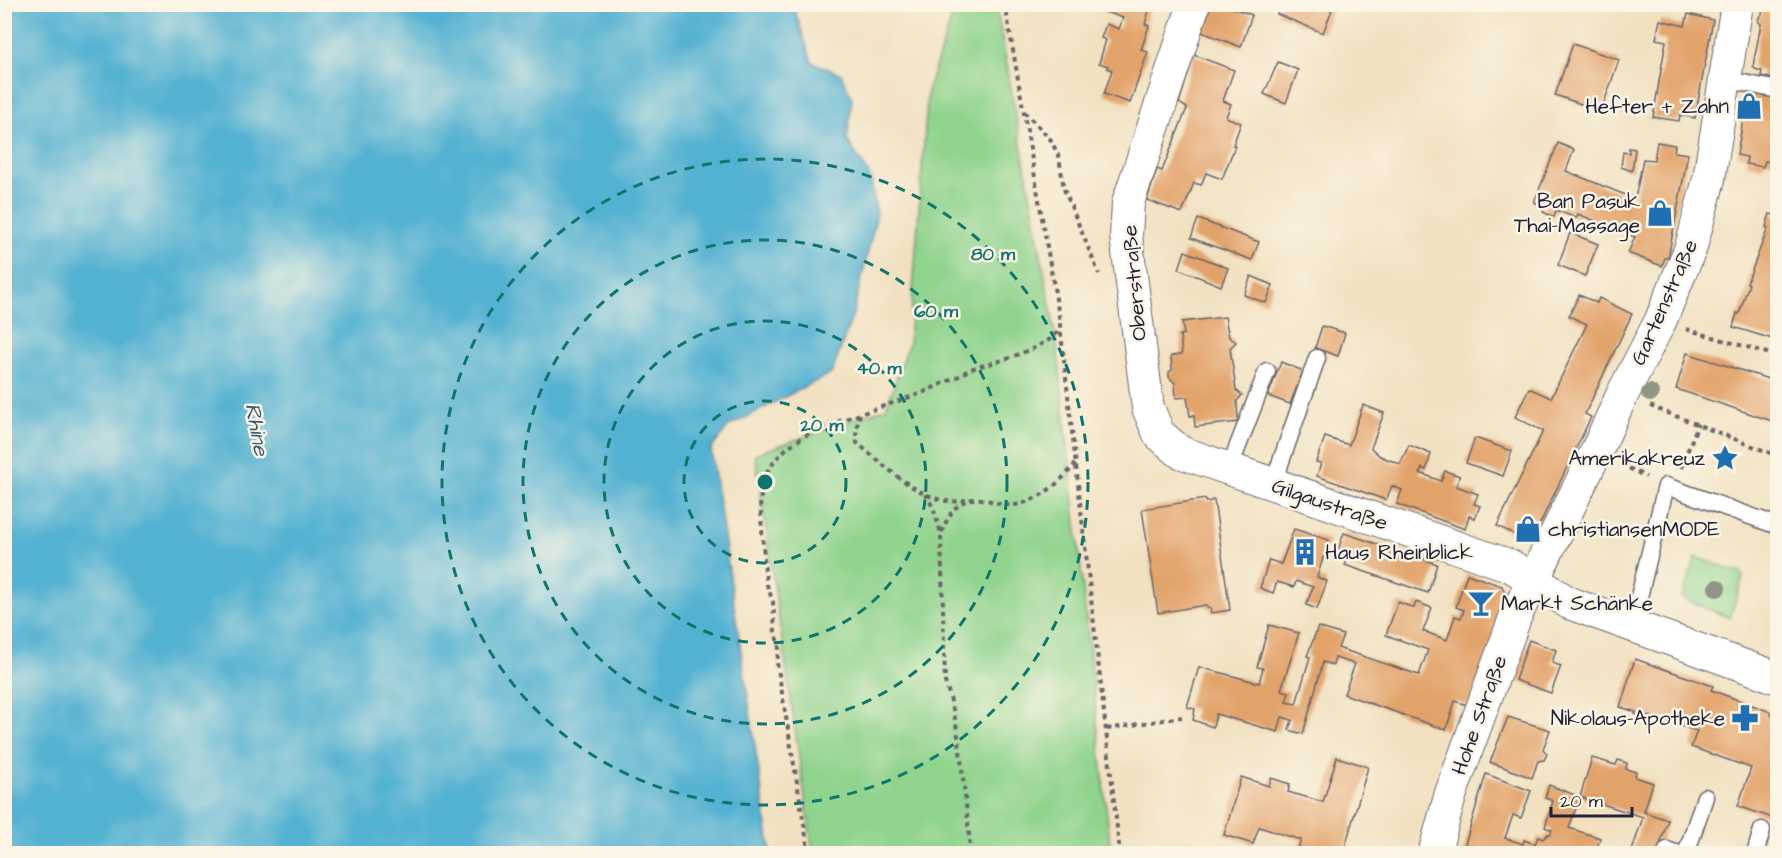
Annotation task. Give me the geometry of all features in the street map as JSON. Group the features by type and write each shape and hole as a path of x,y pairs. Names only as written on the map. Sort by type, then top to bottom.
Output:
{"street":[{"name":"Oberstraße","path":"1180,452 1159,434 1148,408 1126,236 1128,203 1194,4"},
{"name":"Gartenstraße","path":"1533,581 1622,395 1660,322 1691,247 1709,179 1737,4"},
{"name":"Gilgaustraße","path":"1180,452 1511,566 1569,603 1778,678"},
{"name":"Hohe Straße","path":"1434,854 1451,793 1515,615 1533,581"}],"lane":[{"path":"1724,78 1778,90"},
{"path":"1273,484 1317,358"},
{"path":"1229,469 1267,370"},
{"path":"1630,625 1670,487 1778,526"},
{"path":"1686,854 1705,797"},
{"path":"1755,854 1762,830"},
{"path":"1666,854 1667,850 1679,854"}],"path":[{"path":"1005,4 1060,330 1120,854"},
{"path":"1024,111 1051,140 1059,157 1064,189 1103,283"},
{"path":"1660,322 1777,356"},
{"path":"809,854 777,663 780,647 774,631 773,602 765,572 760,502 764,477 776,459 816,429 922,393 970,369 1034,348 1049,340 1060,330"},
{"path":"1622,395 1778,456"},
{"path":"861,413 856,430 857,443 890,471 924,494 950,501 980,499 1013,505 1027,502 1066,475 1076,463"},
{"path":"1597,450 1670,487 1698,424"},
{"path":"924,494 933,507 941,535 945,682 957,724 969,825 970,854"},
{"path":"941,535 946,519 967,500"},
{"path":"1107,729 1182,717"}],"green space":[{"path":"956,5 996,5 1057,344 1111,853 813,853 755,454 886,408 909,343 928,89"},
{"path":"1696,557 1741,573 1743,577 1730,618 1682,598"}],"water":[{"name":"Rhine","path":"5,4 793,5 812,62 841,74 852,98 847,140 870,176 877,214 853,314 832,373 729,426 711,449 771,853 5,853"}],"building":[{"path":"1097,4 1151,4 1145,24 1149,26 1141,50 1148,52 1130,103 1104,94 1112,70 1099,63 1106,40 1101,38 1106,24 1119,29 1123,18 1097,9"},
{"path":"1211,4 1223,4 1252,15 1241,47 1202,32"},
{"path":"1281,4 1319,4 1332,10 1323,33 1277,14"},
{"path":"1764,4 1778,4 1778,80 1761,76 1762,71 1753,66 1761,24 1758,21"},
{"path":"1688,14 1713,20 1695,118 1680,115 1679,121 1653,117 1666,41 1656,39 1660,20 1685,26"},
{"path":"1573,44 1619,60 1601,111 1555,95"},
{"path":"1194,55 1234,70 1223,101 1231,104 1226,117 1241,123 1222,179 1206,173 1201,185 1194,183 1182,213 1147,200 1157,169 1162,171 1187,108 1179,103"},
{"path":"1278,62 1298,70 1286,103 1264,94"},
{"path":"1748,90 1778,96 1778,163 1765,161 1763,167 1746,164 1747,157 1737,155"},
{"path":"1657,142 1675,145 1674,152 1688,154 1668,258 1665,258 1662,266 1628,253 1635,237 1578,214 1576,218 1556,210 1554,217 1543,212 1545,206 1534,202 1558,143 1574,150 1566,171 1635,199 1643,159 1654,160"},
{"path":"1629,148 1635,149 1632,171 1621,167 1623,152 1629,153"},
{"path":"1770,214 1778,216 1778,335 1776,340 1733,327 1768,228 1766,227"},
{"path":"1198,219 1259,242 1252,260 1191,238"},
{"path":"1570,233 1598,244 1585,276 1558,265"},
{"path":"1185,251 1228,268 1221,286 1179,269"},
{"path":"1251,276 1273,285 1266,303 1244,295"},
{"path":"1579,295 1597,303 1599,298 1632,314 1585,414 1591,417 1536,532 1520,537 1497,526 1543,431 1515,417 1529,388 1551,398 1587,324 1569,316"},
{"path":"1225,317 1229,337 1236,342 1230,348 1236,390 1242,395 1237,401 1238,422 1195,427 1194,415 1190,416 1187,397 1176,398 1175,383 1169,377 1169,372 1172,370 1171,356 1182,354 1180,335 1184,334 1182,322"},
{"path":"1322,326 1345,333 1338,356 1315,348"},
{"path":"1687,353 1778,382 1778,423 1676,389"},
{"path":"1281,362 1303,371 1290,404 1268,396"},
{"path":"1363,405 1384,413 1371,448 1380,456 1400,464 1409,445 1431,454 1426,470 1422,468 1420,473 1441,481 1445,471 1460,476 1456,486 1478,494 1474,504 1480,506 1475,518 1469,516 1465,529 1397,504 1402,490 1392,486 1386,500 1317,476 1321,463 1316,462 1325,437 1349,445"},
{"path":"1475,438 1512,451 1503,476 1466,463"},
{"path":"1205,499 1206,502 1214,500 1230,610 1211,613 1210,608 1206,605 1158,613 1142,509"},
{"name":"Haus Rheinblick","path":"1294,529 1329,540 1317,577 1327,581 1317,609 1306,605 1313,587 1296,581 1294,587 1277,582 1273,593 1260,588 1269,560 1281,564"},
{"path":"1344,533 1437,564 1428,593 1345,565 1347,561 1335,558"},
{"path":"1467,574 1502,586 1507,599 1470,706 1455,701 1446,730 1344,694 1355,664 1335,658 1333,665 1323,662 1303,734 1289,730 1292,720 1282,717 1278,732 1216,714 1213,727 1193,720 1195,709 1187,707 1199,667 1259,683 1263,668 1257,667 1269,625 1299,633 1281,690 1289,692 1286,702 1296,704 1310,657 1307,656 1318,627 1343,635 1338,648 1419,675 1428,650 1386,635 1398,602 1414,608 1416,602 1432,608 1423,631 1447,640 1455,616 1461,618 1464,610 1456,607"},
{"path":"1529,640 1556,650 1552,663 1561,666 1551,693 1515,680"},
{"path":"1635,659 1713,686 1711,690 1771,712 1771,715 1778,717 1778,820 1738,806 1751,768 1691,747 1697,731 1642,714 1641,717 1635,714 1636,712 1620,707"},
{"path":"1508,717 1550,730 1543,749 1547,754 1544,760 1538,761 1532,778 1490,762"},
{"path":"1337,757 1368,767 1343,854 1296,854 1301,840 1259,827 1253,844 1224,835 1241,777 1269,786 1271,778 1290,784 1288,792 1323,802"},
{"path":"1592,758 1616,765 1618,760 1627,763 1626,769 1636,772 1635,777 1653,783 1644,812 1668,820 1657,854 1631,854 1643,817 1580,797"},
{"path":"1486,774 1531,791 1521,818 1513,815 1505,838 1523,844 1524,840 1535,844 1538,837 1543,839 1548,834 1550,835 1552,830 1545,827 1553,801 1545,798 1549,785 1580,797 1569,828 1600,838 1595,854 1462,854"}],"place":[{"name":"Hefter + Zahn","path":"1749,106"},
{"name":"Ban Pasuk Thai-Massage","path":"1660,213"},
{"name":"Amerikakreuz","path":"1725,458"},
{"name":"christiansenMODE","path":"1528,529"},
{"name":"Haus Rheinblick","path":"1305,552"},
{"name":"Markt Schänke","path":"1481,603"},
{"name":"Nikolaus-Apotheke","path":"1745,718"}]}
